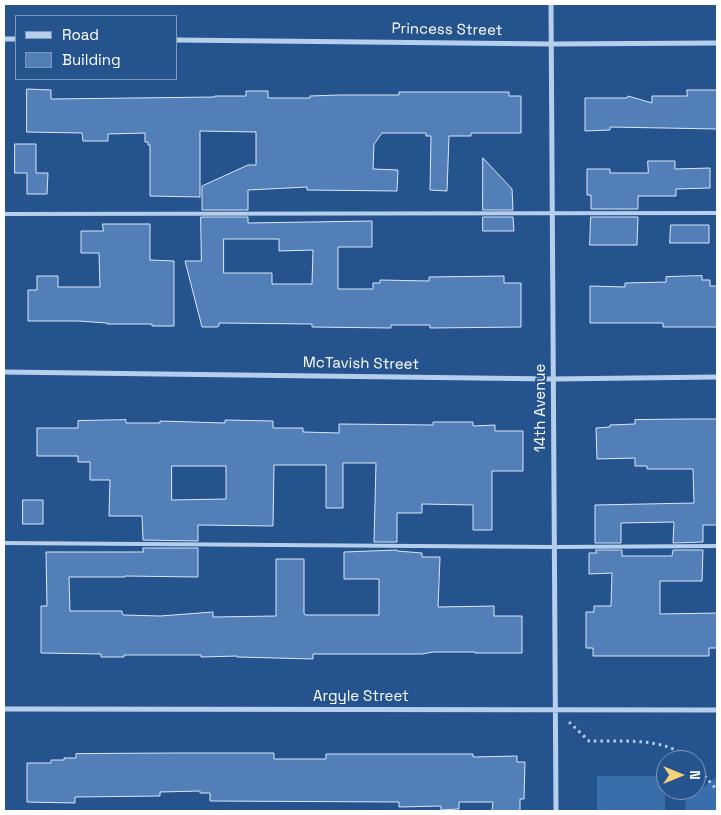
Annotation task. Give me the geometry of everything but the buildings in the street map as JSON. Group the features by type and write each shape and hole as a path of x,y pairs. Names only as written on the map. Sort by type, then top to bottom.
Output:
{"street":[{"name":"14th Avenue","path":"551,4 556,811"},
{"name":"Princess Street","path":"178,40 552,44 717,43"},
{"name":"McTavish Street","path":"4,372 553,379 717,377"},
{"name":"Argyle Street","path":"4,709 717,710"}],"lane":[{"path":"4,214 717,213"},
{"path":"4,543 554,547 717,546"}],"path":[{"path":"555,710 589,742 657,745 676,750"},
{"path":"706,777 717,790"}],"shaded area":[{"path":"597,776 656,776 656,800 665,800 665,811 597,811"},
{"path":"717,777 717,811 685,811 686,800 706,800 706,785"}]}
